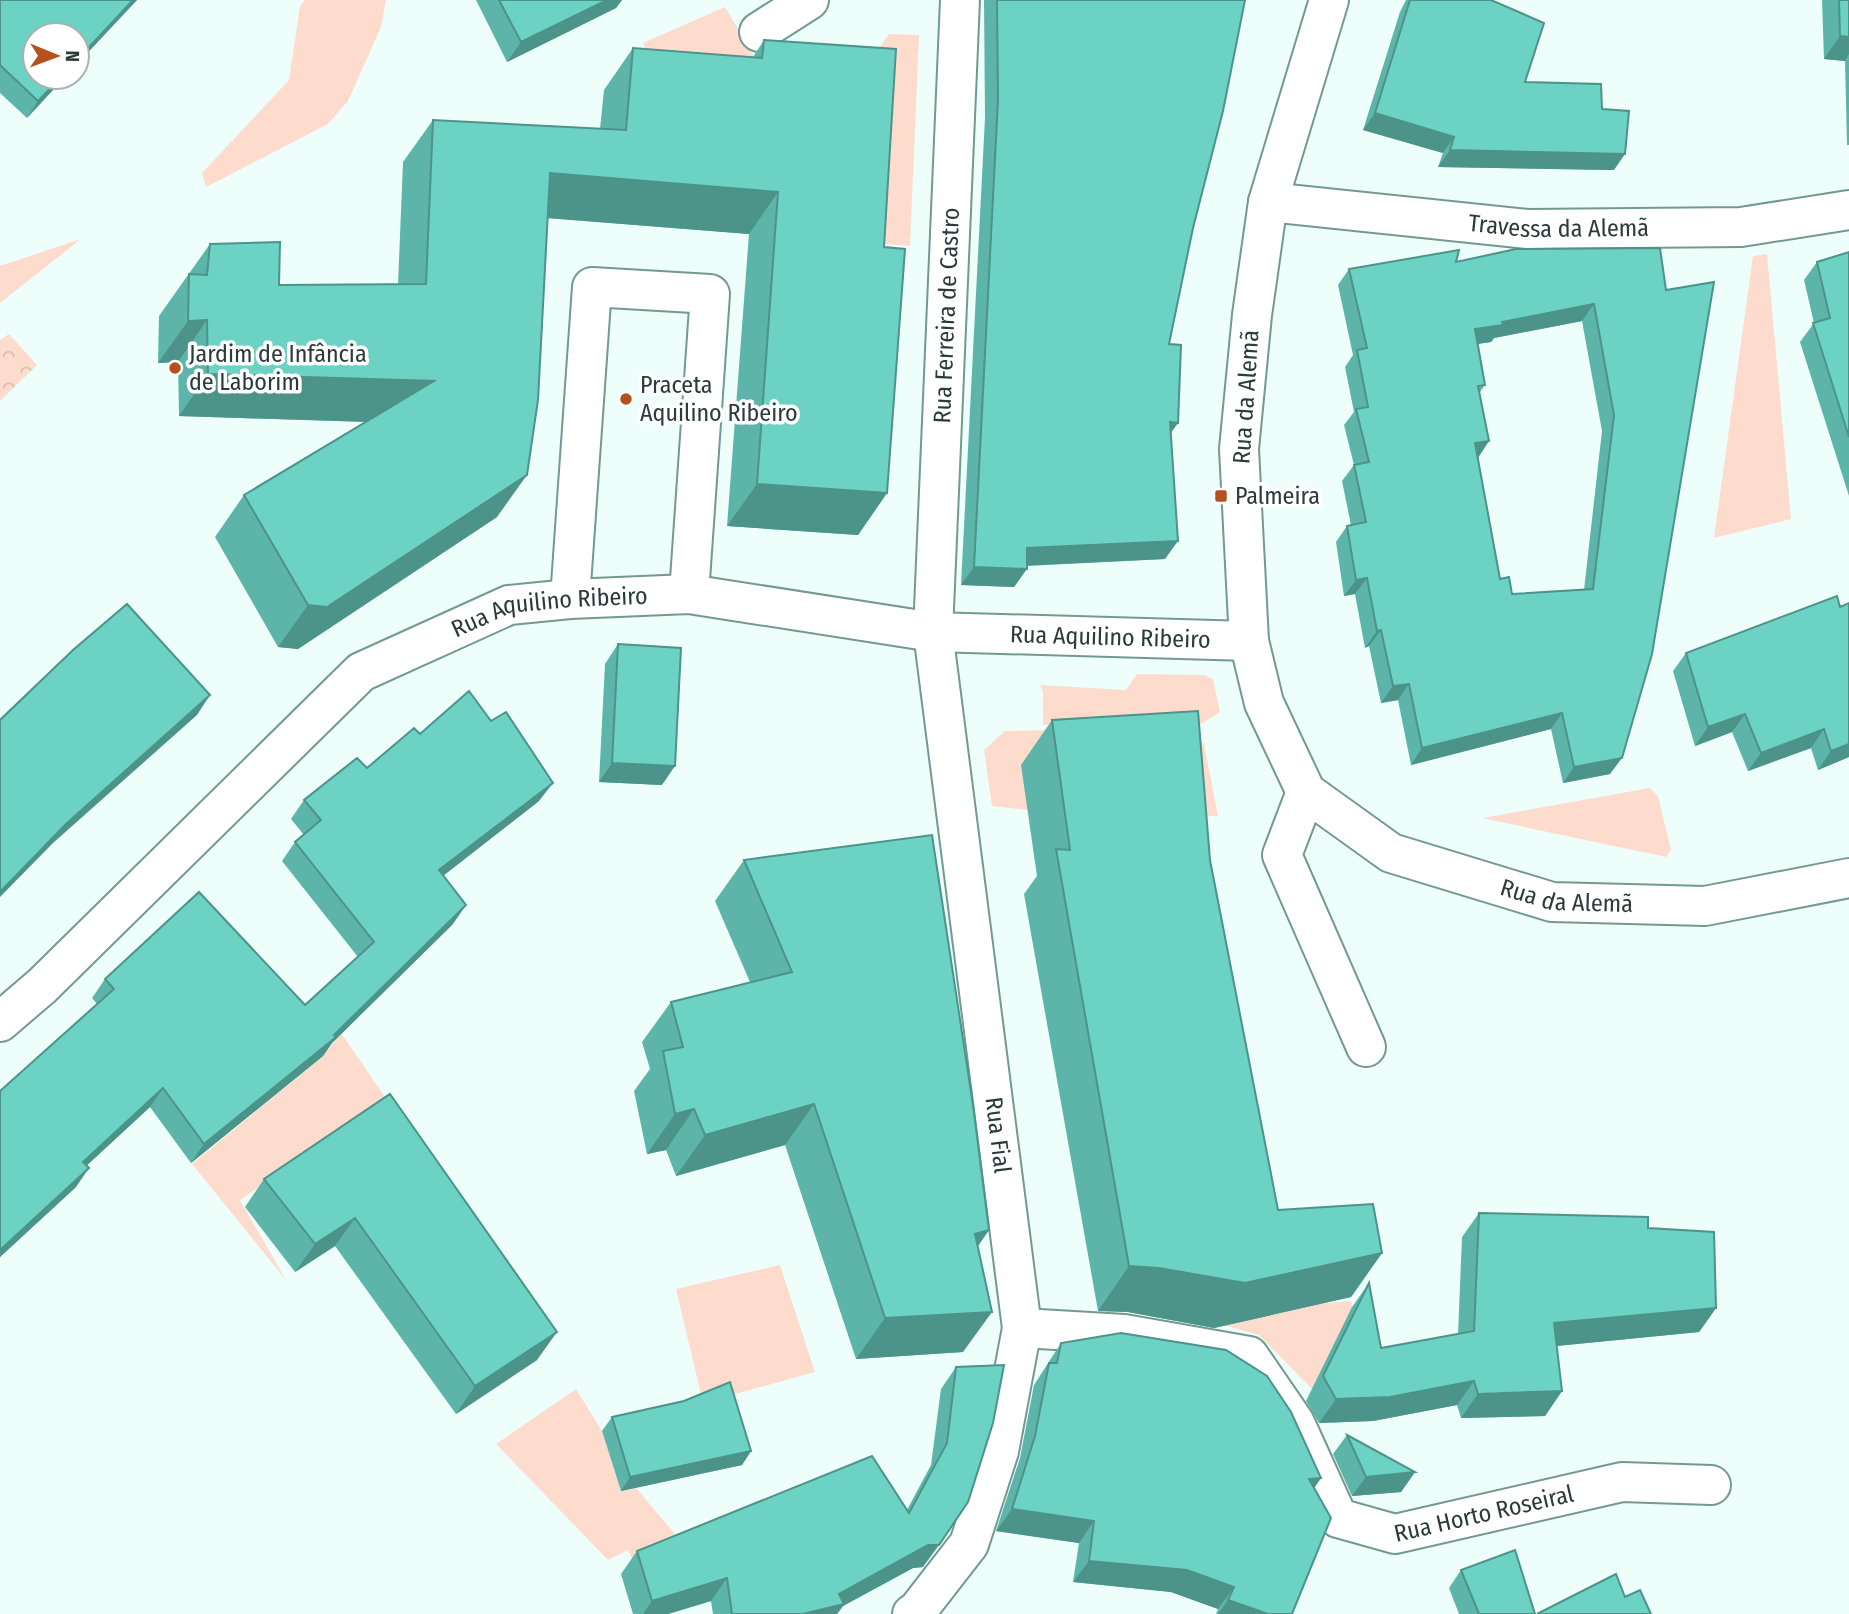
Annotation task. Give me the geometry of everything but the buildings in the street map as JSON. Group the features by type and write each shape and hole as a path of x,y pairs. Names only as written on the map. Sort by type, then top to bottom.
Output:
{"street":[{"path":"759,33 809,0"},
{"name":"Rua Ferreira de Castro","path":"933,632 960,0"},
{"name":"Rua da Alemã","path":"1329,0 1268,202 1252,315 1239,449 1249,641 1264,703 1306,792 1391,853 1552,902 1705,906 1849,878"},
{"name":"Travessa da Alemã","path":"1268,202 1528,229 1741,227 1849,210"},
{"path":"570,599 592,287 710,294 689,594"},
{"name":"Rua Aquilino Ribeiro","path":"0,1023 42,986 361,672 509,606 570,599 689,594 933,632 1249,641"},
{"name":"Rua Fial","path":"912,1614 918,1611 969,1544 999,1451 1022,1328 933,632"},
{"path":"1306,792 1282,855 1366,1047"},
{"name":"Rua Horto Roseiral","path":"1022,1328 1124,1334 1248,1356 1294,1423 1338,1518 1395,1534 1622,1482 1711,1485"}],"green space":[{"path":"305,0 386,0 381,27 348,101 328,124 206,187 202,173 289,80 300,6"},
{"path":"725,7 754,57 866,67 889,34 919,35 910,246 872,243 663,94 643,43"},
{"path":"81,239 0,303 0,266"},
{"path":"1767,254 1791,519 1714,538 1753,256"},
{"path":"9,334 37,365 0,401 0,340"},
{"path":"1137,674 1204,675 1213,679 1220,712 1193,729 1185,722 1043,725 1043,692 1040,685 1126,690"},
{"path":"1184,728 1204,744 1218,816 1028,810 992,806 984,750 1005,731"},
{"path":"1650,788 1658,796 1671,850 1666,857 1482,818"},
{"path":"341,1033 392,1107 284,1170 240,1200 286,1280 192,1164 323,1056"},
{"path":"780,1265 815,1372 703,1403 676,1289"},
{"path":"1351,1301 1363,1373 1312,1389 1259,1335 1223,1325 1257,1309"},
{"path":"576,1389 602,1431 621,1491 636,1488 686,1547 636,1568 628,1550 608,1560 496,1444"}],"place":[{"name":"Jardim de Infância de Laborim","path":"175,368"},
{"name":"Praceta Aquilino Ribeiro","path":"626,399"},
{"name":"Palmeira","path":"1221,496"}]}
